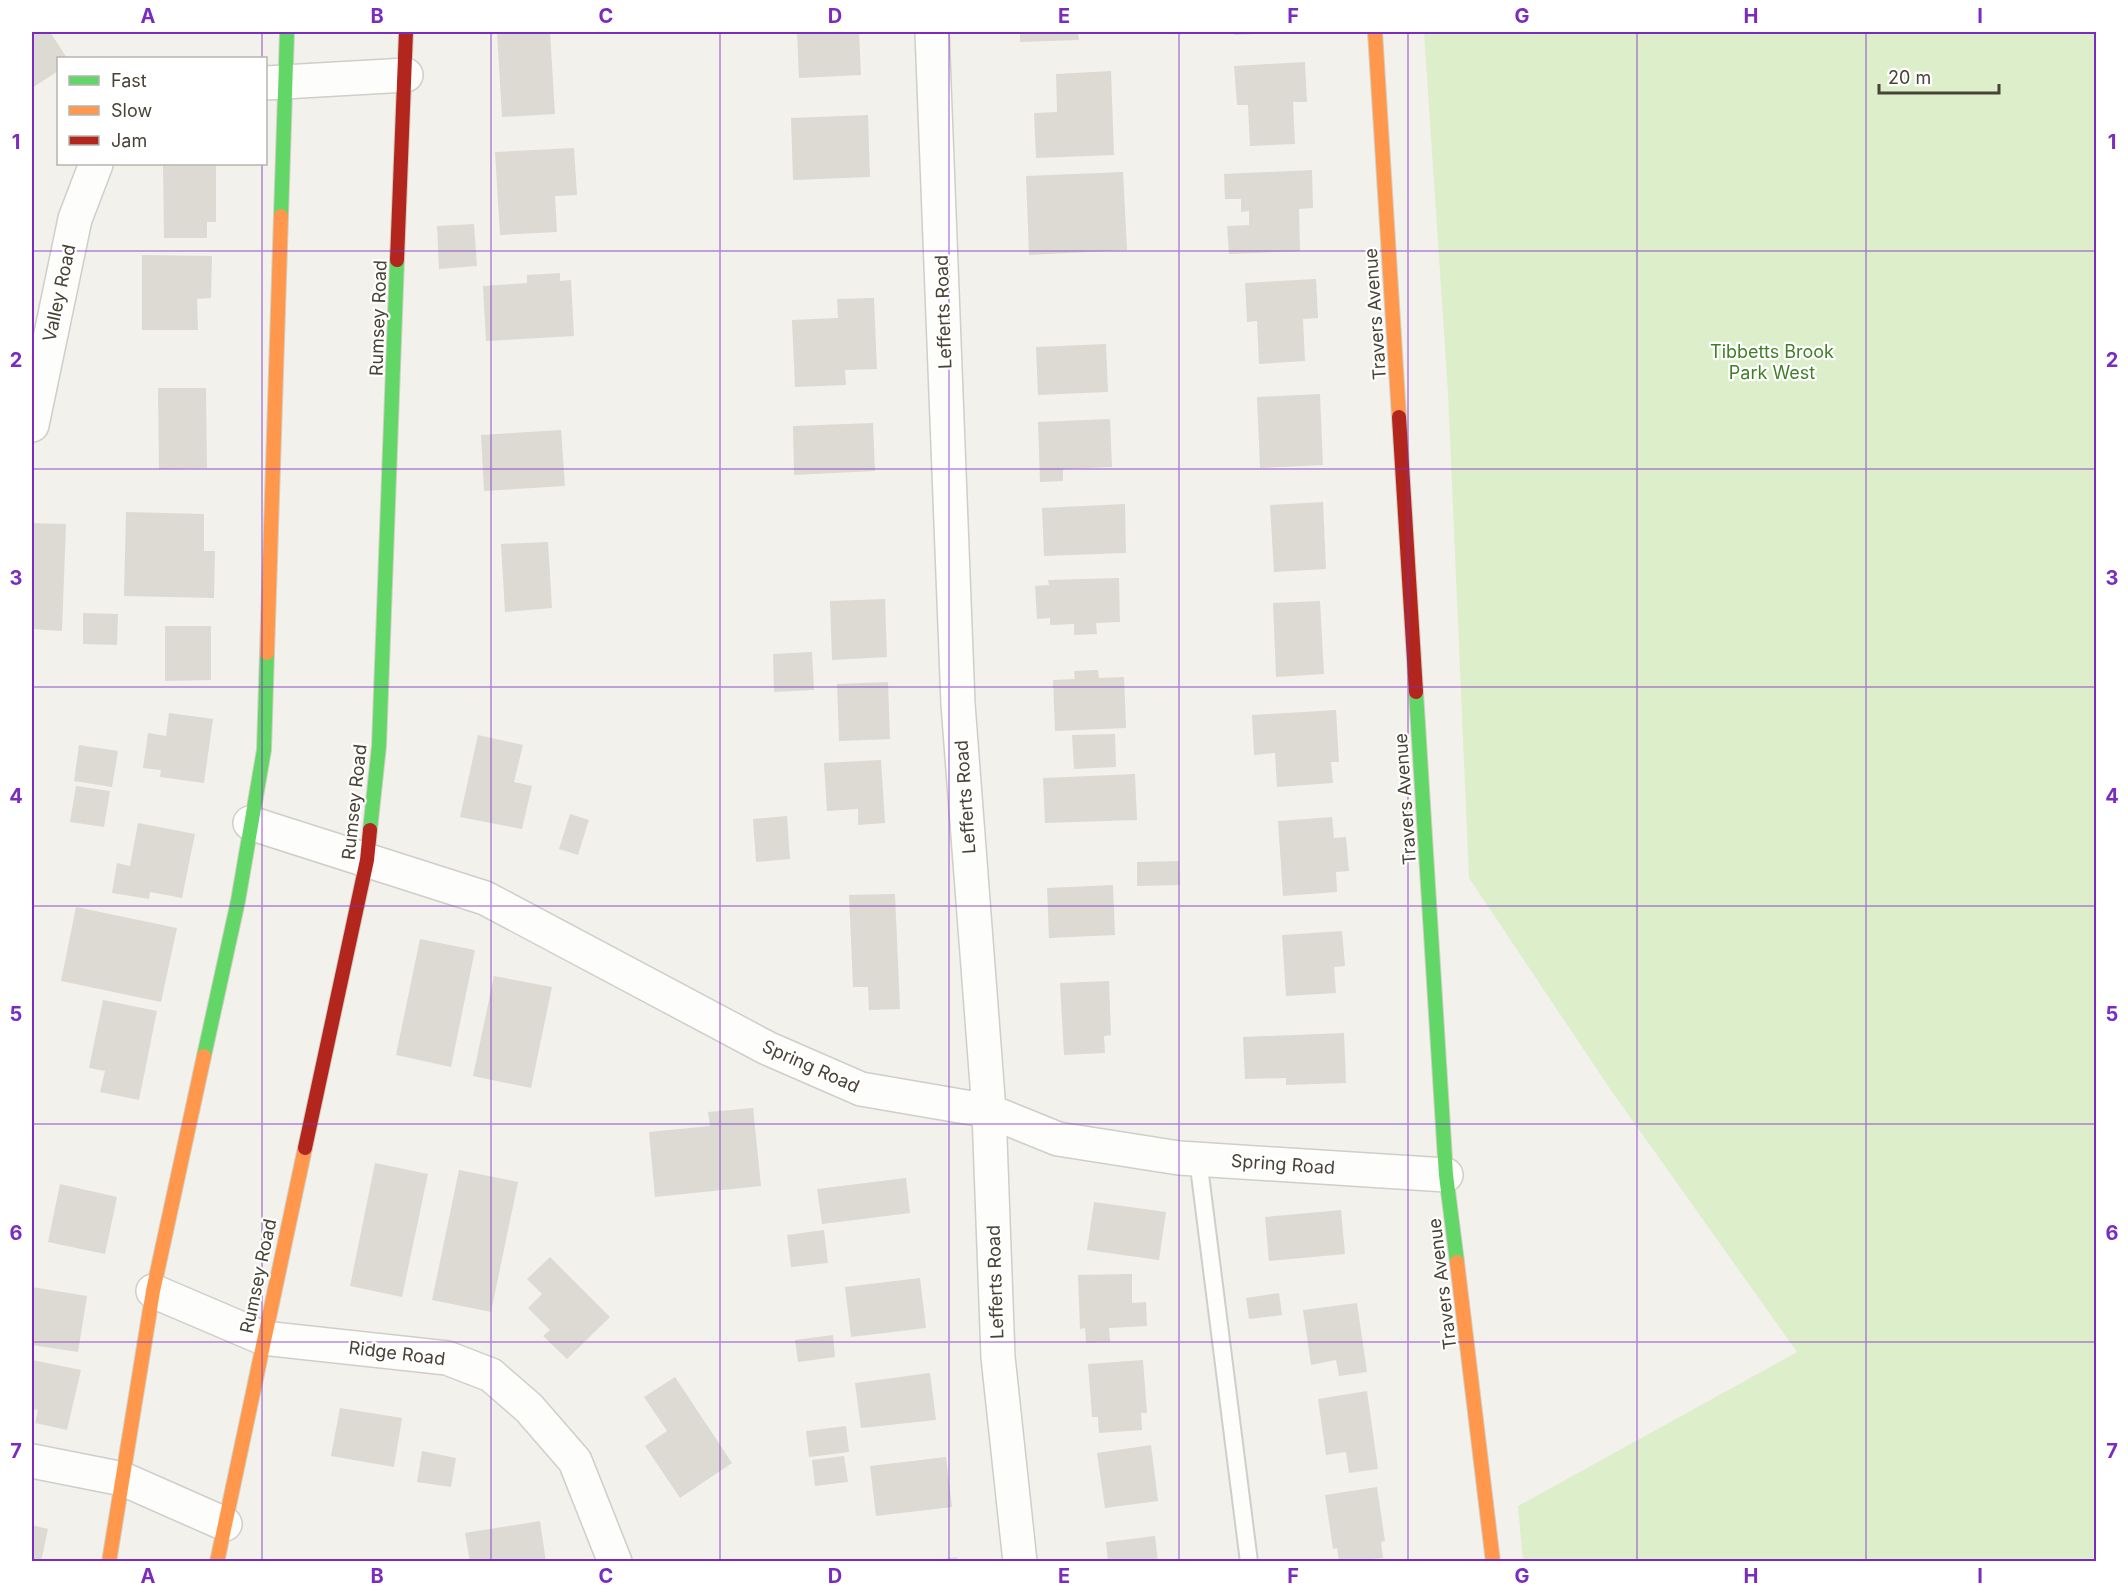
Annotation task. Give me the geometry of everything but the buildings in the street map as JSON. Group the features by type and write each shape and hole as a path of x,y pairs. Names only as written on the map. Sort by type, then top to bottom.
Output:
{"street":[{"path":"109,1562 153,1292 238,901 264,750 276,83 287,32"},
{"name":"Rumsey Road","path":"217,1562 263,1338 367,861 379,746 406,32"},
{"name":"Lefferts Road","path":"932,32 958,704 989,1111 998,1357 1020,1562"},
{"name":"Travers Avenue","path":"1375,32 1446,1175 1493,1562"},
{"path":"276,83 406,75"},
{"name":"Valley Road","path":"32,425 75,219 96,165"},
{"name":"Spring Road","path":"250,823 485,898 767,1048 861,1089 989,1111 1058,1139 1198,1159 1446,1175"},
{"name":"Ridge Road","path":"153,1292 263,1338 447,1358 491,1375 529,1408 575,1461 615,1562"},
{"path":"32,1461 123,1479 225,1524"}],"lane":[{"path":"1198,1159 1249,1562"}],"green space":[{"name":"Tibbetts Brook Park West","path":"1424,32 2096,32 2096,1561 1523,1561 1518,1506 1797,1352 1608,1086 1469,878 1448,393"}],"traffic: fast":[{"path":"281,216 287,32"},
{"path":"370,830 379,746 397,260"},
{"path":"204,1056 238,901 264,750 267,653"},
{"path":"1416,692 1446,1175 1457,1262"}],"traffic: slow":[{"path":"1375,32 1399,417"},
{"path":"267,653 281,216"},
{"path":"109,1562 153,1291 204,1056"},
{"path":"217,1562 305,1148"},
{"path":"1457,1262 1493,1562"}],"traffic: jam":[{"path":"397,260 406,32"},
{"path":"1399,417 1416,692"},
{"path":"305,1148 367,860 370,830"}]}
